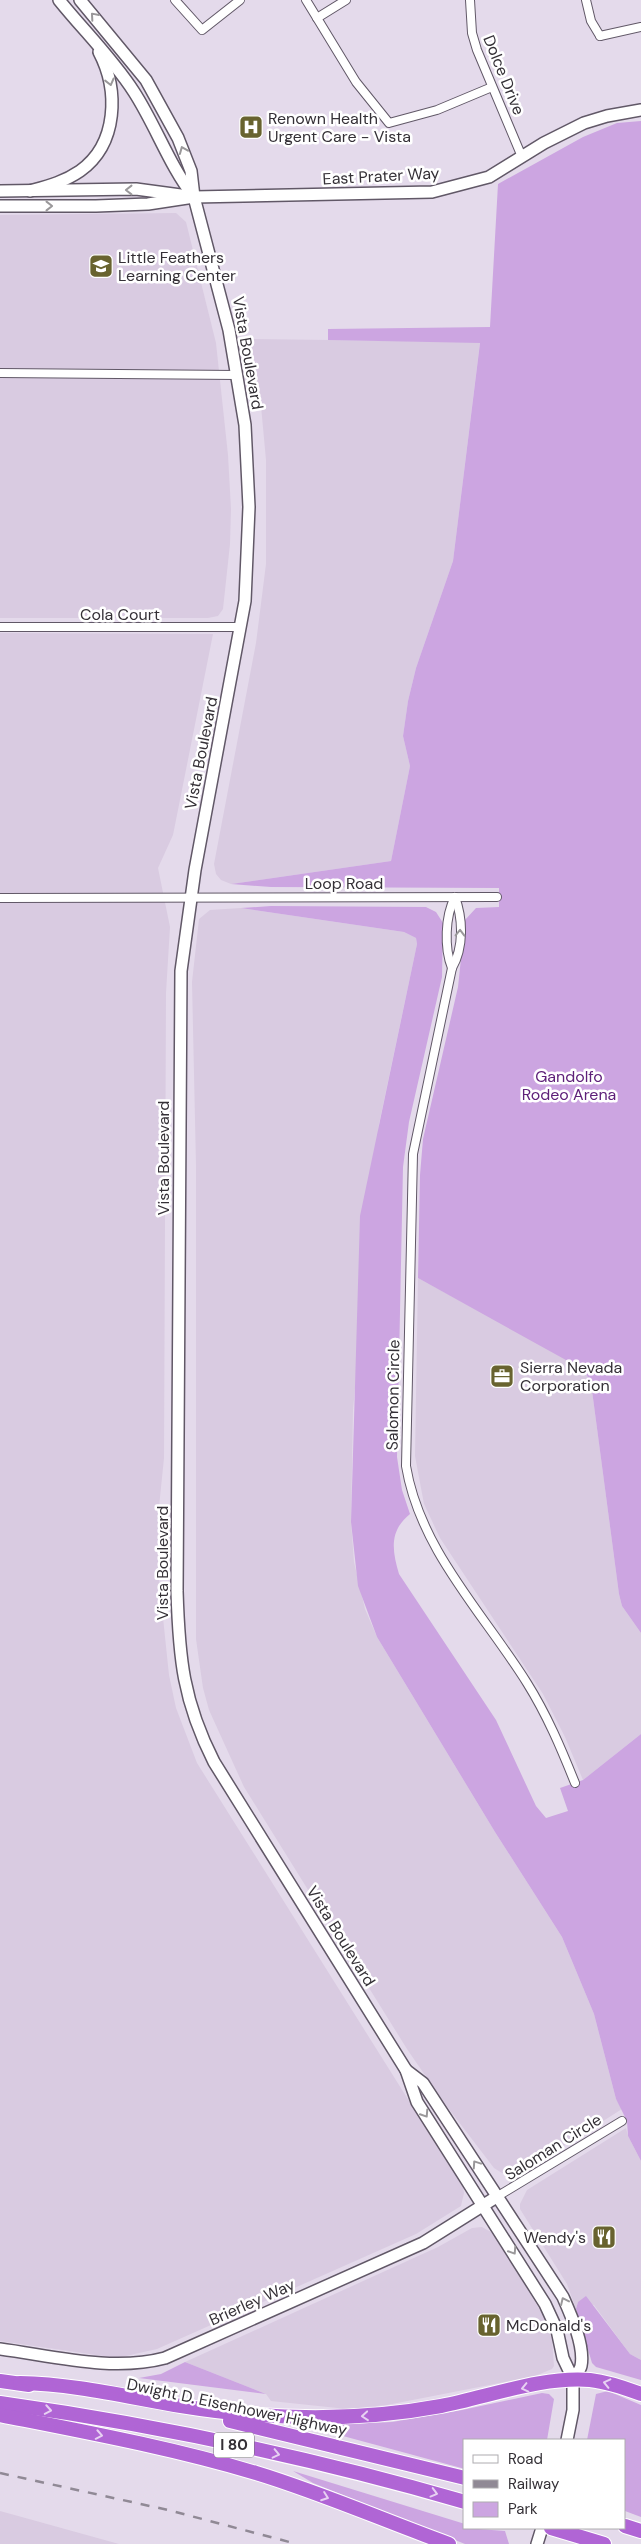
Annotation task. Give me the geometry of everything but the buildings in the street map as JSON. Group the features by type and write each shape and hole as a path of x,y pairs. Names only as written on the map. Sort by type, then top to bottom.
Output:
{"highway":[{"path":"20,2383 58,2384 222,2412 259,2416 326,2418 360,2417 417,2410 573,2379 606,2383 641,2394"},
{"name":"Dwight D. Eisenhower Highway","path":"0,2381 241,2423 463,2478"},
{"name":"I 80","path":"0,2403 153,2428 264,2451 463,2501"},
{"path":"0,2415 185,2454 258,2474 449,2544"},
{"path":"626,2526 641,2531"},
{"path":"554,2529 604,2544"}],"main road":[{"name":"Vista Boulevard","path":"59,0 116,66 135,94 176,174 194,197"},
{"name":"Vista Boulevard","path":"80,0 146,80 162,106 191,171 194,197 220,291 237,375 248,465 248,558 241,628 190,896 180,971 178,1643 182,1673 192,1711 214,1762 406,2070 417,2102 545,2304 557,2330 563,2358 573,2379 573,2410 567,2439"},
{"path":"30,191 58,184 81,170 95,156 106,136 113,108 112,89 102,58 92,37"},
{"name":"East Prater Way","path":"0,206 148,204 194,197 432,192 489,176 544,143 584,123 607,116 641,110"},
{"name":"East Prater Way","path":"0,191 136,190 162,191 194,197"},
{"name":"Vista Boulevard","path":"406,2070 422,2083 551,2276 574,2323 581,2356 580,2368 573,2379"},
{"name":"Brierley Way","path":"0,2349 116,2364 134,2364 165,2358 424,2243 498,2196"},
{"path":"537,2544 542,2529"}],"street":[{"path":"175,0 202,30 240,0"},
{"path":"306,0 356,82 389,123 437,110 492,87"},
{"path":"317,18 346,0"},
{"name":"Dolce Drive","path":"470,0 472,33 492,87 522,157"},
{"path":"586,0 591,21 599,39 641,27"},
{"path":"0,373 237,375"},
{"name":"Cola Court","path":"0,627 241,628"},
{"name":"Loop Road","path":"0,898 129,899 190,896 497,897"},
{"name":"Salomon Circle","path":"452,968 449,959 448,917 455,897"},
{"name":"Salomon Circle","path":"455,897 461,916 460,949 452,968 413,1154 406,1466 414,1500 429,1537 530,1687 557,1738 575,1783"},
{"name":"Saloman Circle","path":"498,2196 622,2120"}],"shaded area":[{"path":"176,213 186,222 216,343 228,455 231,509 230,544 223,609 218,616 208,618 0,618 0,215"},
{"path":"249,339 480,342 453,561 416,668 408,701 403,736 410,766 391,861 231,884 221,880 216,874 214,864 256,643 266,564 266,460 261,406"},
{"path":"0,633 213,634 173,835 158,868 170,927 166,993 164,1458 159,1507 158,1570 169,1675 176,1708 197,1763 463,2187 464,2193 461,2206 416,2234 157,2349 117,2358 0,2341"},
{"path":"241,908 404,932 416,938 417,944 379,1124 353,1410 351,1522 354,1562 365,1609 377,1637 495,1832 562,1937 594,2014 616,2099 622,2109 559,2149 514,2173 502,2173 494,2168 442,2100 407,2049 244,1787 209,1710 203,1688 196,1639 196,1165 192,982 199,919 210,910"},
{"path":"418,1278 577,1364 584,1370 591,1383 619,1594 622,1606 641,1633 641,1734 583,1780 565,1737 543,1694 440,1538 424,1504 415,1456"},
{"path":"626,2128 641,2161 641,2360 630,2354 594,2305 578,2302 576,2309 567,2284 520,2209 520,2204 527,2190"},
{"path":"482,2227 497,2238 544,2317 552,2340 554,2366 552,2369 535,2376 387,2405 347,2409 271,2401 266,2394 185,2362 438,2247 472,2228"},
{"path":"0,2511 29,2519 119,2544 0,2544"}],"green space":[{"name":"Gandolfo Rodeo Arena","path":"641,121 641,1633 622,1606 619,1594 591,1383 584,1370 418,1278 420,1175 423,1139 458,987 465,920 476,908 499,907 499,888 271,887 231,884 391,861 410,766 403,736 408,701 416,668 453,561 480,343 328,340 328,329 490,327 498,184 583,137 617,123"},
{"path":"271,906 426,907 436,912 443,923 442,977 409,1122 403,1167 397,1457 402,1490 410,1514 403,1520 395,1534 395,1557 399,1574 496,1720 536,1806 546,1818 568,1811 560,1788 583,1780 641,1734 641,2161 628,2136 627,2121 616,2099 594,2014 562,1937 495,1832 377,1637 358,1586 351,1522 360,1216 417,944 416,938 404,932 241,908"},
{"path":"586,2296 630,2354 641,2360 641,2380 596,2367 592,2363 576,2309 578,2302"},
{"path":"185,2362 266,2394 139,2378 161,2374"},
{"path":"608,2391 641,2405 641,2517 626,2511 626,2439 587,2439 596,2394"},
{"path":"542,2393 549,2394 554,2399 547,2439 463,2439 463,2468 306,2426 392,2422 462,2410"},
{"path":"293,2471 463,2523 463,2529 505,2531 509,2544 465,2544 313,2483"}],"railway":[{"path":"0,2473 168,2510 297,2544"}],"place":[{"name":"Renown Health Urgent Care - Vista","path":"251,127"},
{"name":"Little Feathers Learning Center","path":"101,266"},
{"name":"Sierra Nevada Corporation","path":"502,1376"},
{"name":"Wendy's","path":"604,2237"},
{"name":"McDonald's","path":"489,2325"}]}
